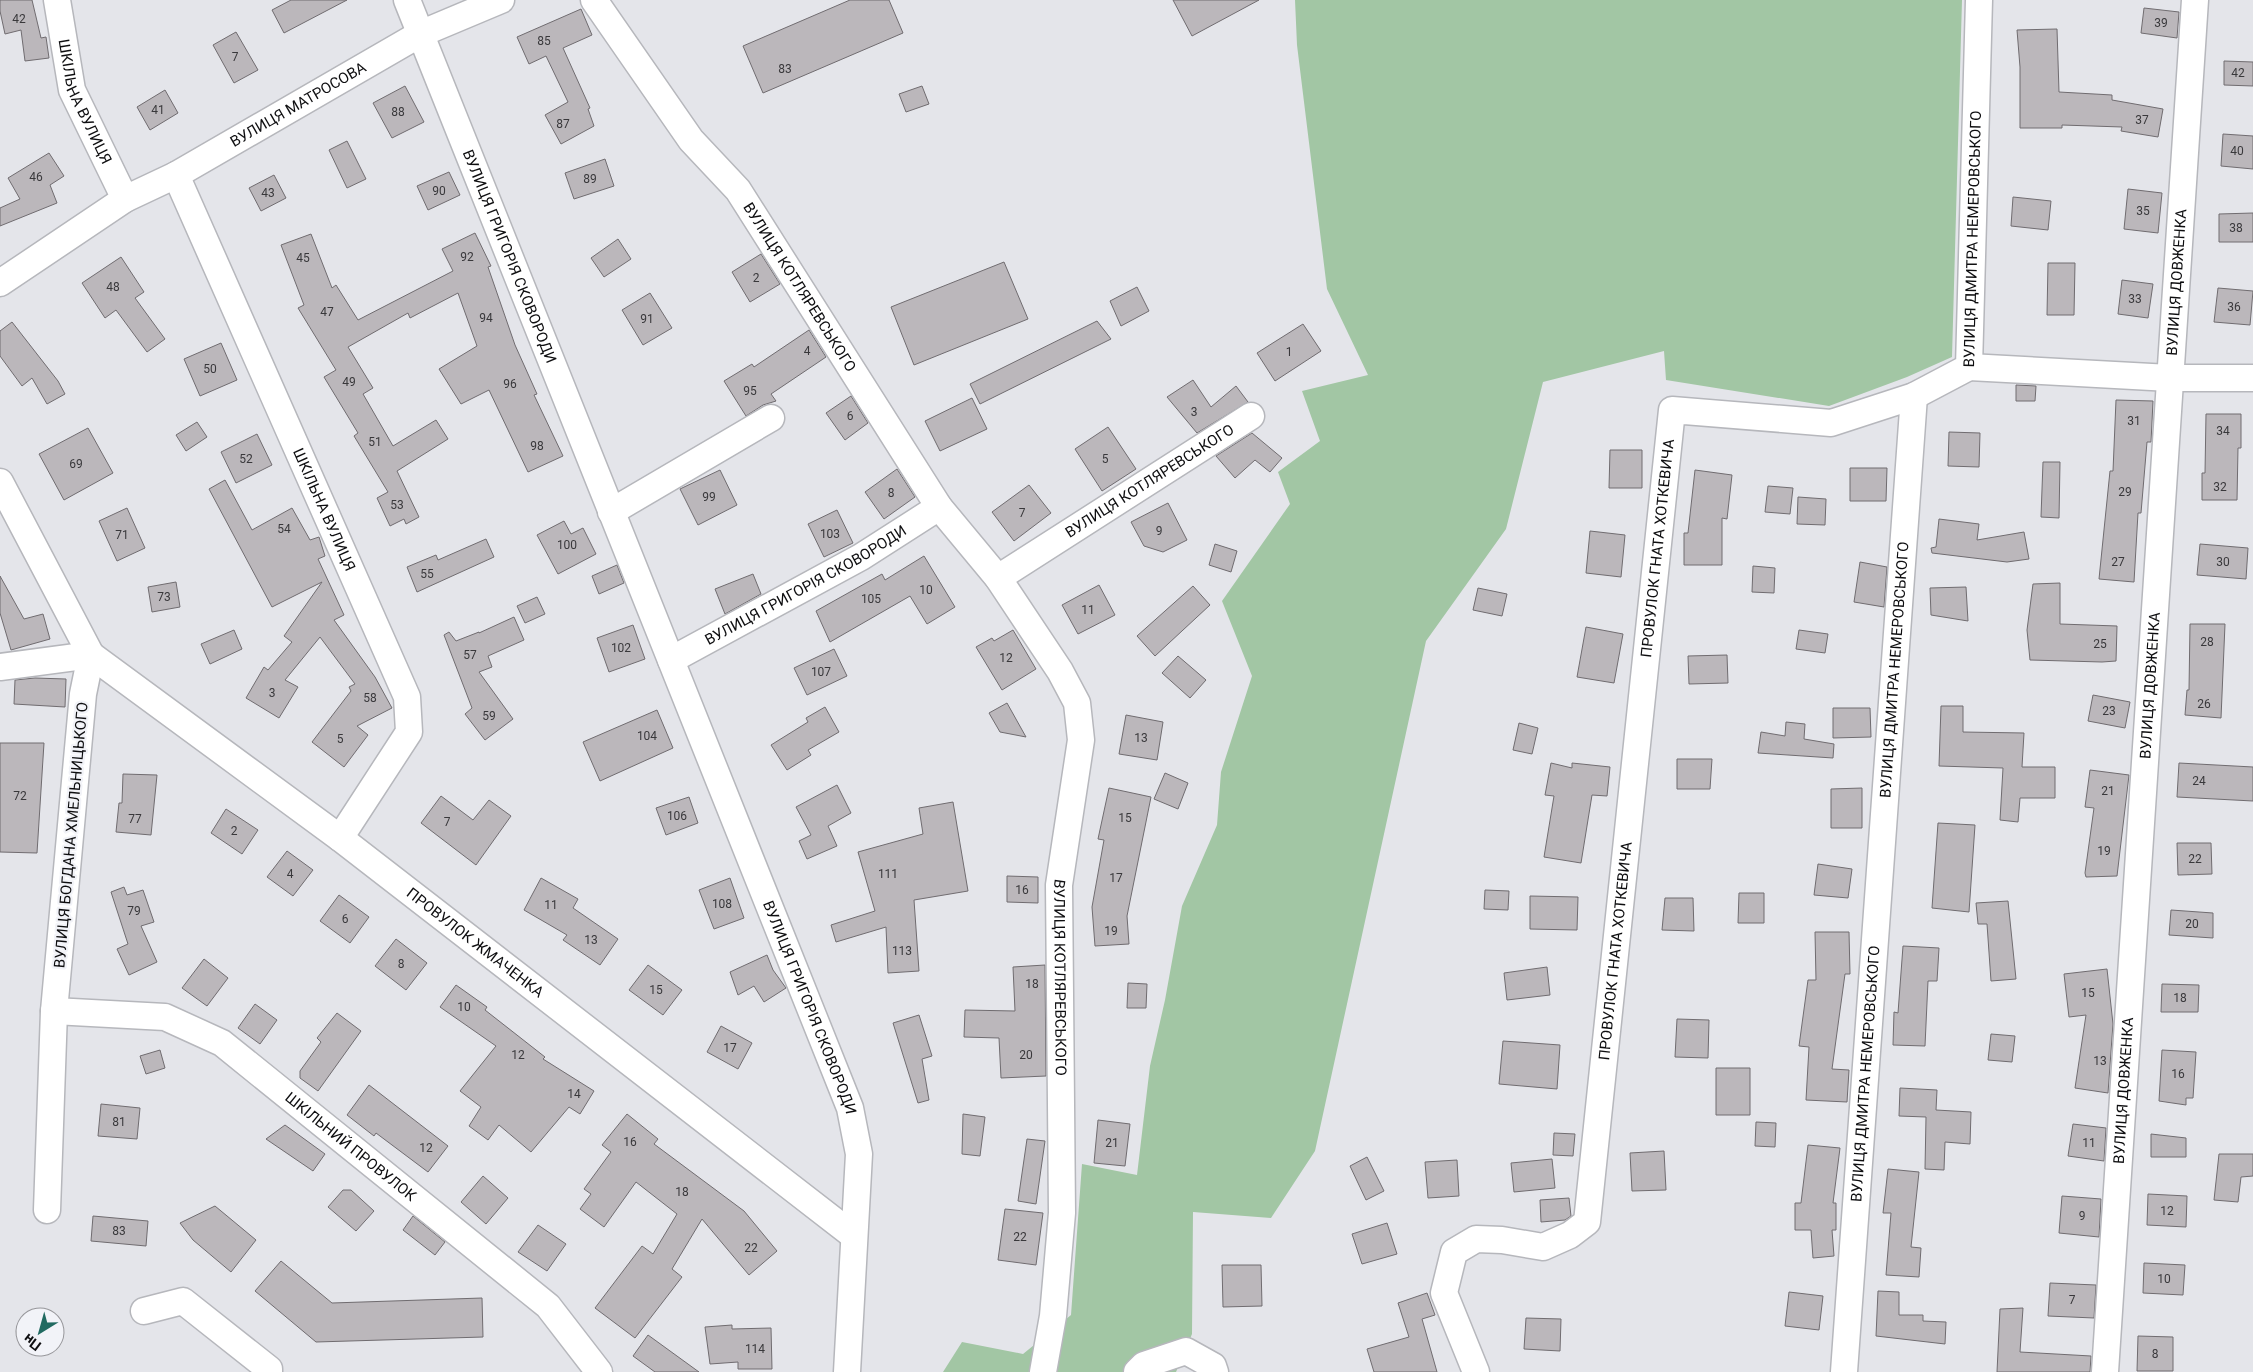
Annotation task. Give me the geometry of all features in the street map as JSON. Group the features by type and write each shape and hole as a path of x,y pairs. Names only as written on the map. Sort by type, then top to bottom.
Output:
{"street":[{"name":"ШКІЛЬНА ВУЛИЦЯ","path":"57,0 72,90 124,199"},
{"name":"ВУЛИЦЯ ГРИГОРІЯ СКОВОРОДИ","path":"407,0 850,1108 859,1154 847,1372"},
{"path":"420,34 501,0"},
{"name":"ВУЛИЦЯ КОТЛЯРЕВСЬКОГО","path":"594,0 691,140 738,190 939,507 998,578 1060,671 1077,703 1081,740 1059,885 1062,1213 1053,1316 1043,1372"},
{"name":"ВУЛИЦЯ ДМИТРА НЕМЕРОВСЬКОГО","path":"1844,1372 1914,396 1969,367 1979,0"},
{"name":"ВУЛИЦЯ ДОВЖЕНКА","path":"2105,1372 2195,0"},
{"name":"ВУЛИЦЯ МАТРОСОВА","path":"124,199 176,175 420,34"},
{"name":"ШКІЛЬНА ВУЛИЦЯ","path":"176,175 407,697 409,732 340,838"},
{"path":"0,283 124,199"},
{"path":"1969,367 2170,378 2253,378"},
{"name":"ПРОВУЛОК ГНАТА ХОТКЕВИЧА","path":"1476,1372 1444,1293 1454,1252 1476,1239 1502,1240 1542,1247 1570,1235 1587,1222 1672,410 1831,422 1914,396"},
{"name":"ВУЛИЦЯ КОТЛЯРЕВСЬКОГО","path":"998,578 1251,416"},
{"path":"611,512 771,418"},
{"path":"0,482 91,655 0,668"},
{"name":"ВУЛИЦЯ ГРИГОРІЯ СКОВОРОДИ","path":"671,660 861,557 939,507"},
{"name":"ПРОВУЛОК ЖМАЧЕНКА","path":"91,655 340,838 854,1236"},
{"name":"ВУЛИЦЯ БОГДАНА ХМЕЛЬНИЦЬКОГО","path":"47,1210 54,1011 84,694 91,655"},
{"name":"ШКІЛЬНИЙ ПРОВУЛОК","path":"54,1011 165,1017 222,1043 548,1306 599,1372"},
{"path":"144,1311 183,1301 269,1369 269,1372"},
{"path":"1136,1372 1144,1365 1186,1351 1213,1366 1215,1372"}],"green space":[{"path":"1295,0 1962,0 1952,357 1907,377 1829,406 1666,380 1664,351 1543,382 1506,529 1426,641 1315,1151 1271,1218 1193,1212 1192,1334 1176,1372 943,1372 962,1342 1023,1354 1071,1315 1082,1164 1137,1175 1150,1066 1165,1000 1182,906 1217,825 1221,772 1252,676 1222,601 1290,504 1278,472 1320,441 1302,391 1368,375 1327,289 1297,45"}],"building":[{"path":"0,0 32,0 41,38 46,37 49,58 25,61 21,30 5,34 0,11"},
{"path":"291,0 347,0 284,33 272,10"},
{"path":"850,0 889,0 903,33 763,93 743,46"},
{"path":"1173,0 1259,0 1192,36"},
{"path":"2144,8 2179,12 2177,38 2141,33"},
{"path":"581,9 592,35 563,48 590,108 588,109 594,126 561,144 545,115 568,102 546,56 529,64 517,37"},
{"path":"2057,29 2059,92 2112,95 2112,100 2163,109 2158,137 2121,131 2122,127 2062,125 2062,128 2020,128 2020,67 2017,30"},
{"path":"236,32 258,70 234,83 213,45"},
{"path":"2224,61 2253,62 2253,86 2224,85"},
{"path":"405,86 424,122 392,138 373,103"},
{"path":"922,86 929,104 906,112 899,94"},
{"path":"165,90 178,113 150,130 137,107"},
{"path":"2223,134 2253,136 2253,169 2221,166"},
{"path":"347,141 366,179 347,188 329,150"},
{"path":"49,153 64,176 50,185 57,203 0,226 0,208 20,199 8,178"},
{"path":"605,159 614,186 574,199 565,173"},
{"path":"449,172 460,195 428,210 417,186"},
{"path":"274,175 286,198 261,211 249,188"},
{"path":"2128,189 2162,193 2158,233 2124,229"},
{"path":"2013,197 2051,201 2048,230 2011,226"},
{"path":"2253,213 2253,242 2219,242 2219,214"},
{"path":"475,233 491,266 488,267 515,345 537,394 534,395 563,456 528,472 489,390 461,404 439,369 477,346 458,293 410,318 408,313 348,347 373,388 363,394 393,446 436,420 448,439 397,471 419,517 406,524 404,519 390,526 377,498 388,492 354,436 358,433 324,377 336,370 298,308 304,305 281,245 311,234 332,288 336,285 358,320 453,271 442,249"},
{"path":"618,239 631,259 604,277 591,258"},
{"path":"761,254 780,284 750,302 732,272"},
{"path":"121,257 144,292 135,298 165,339 147,352 116,310 105,318 82,283"},
{"path":"1004,262 1028,319 914,365 891,307"},
{"path":"2048,263 2075,263 2074,315 2047,315"},
{"path":"2122,280 2153,284 2148,318 2118,314"},
{"path":"1137,287 1149,311 1121,326 1110,301"},
{"path":"2218,288 2253,291 2250,325 2214,322"},
{"path":"650,293 672,328 643,345 622,310"},
{"path":"1097,321 1111,339 980,404 970,384"},
{"path":"12,322 58,381 65,394 47,404 32,378 22,386 0,356 0,331"},
{"path":"1303,324 1321,351 1275,381 1257,353"},
{"path":"809,330 826,357 771,394 776,401 763,405 746,416 724,381 752,364 754,367"},
{"path":"221,343 237,380 200,396 184,359"},
{"path":"1193,380 1211,407 1236,386 1248,402 1197,433 1167,397"},
{"path":"2016,385 2036,386 2035,401 2016,401"},
{"path":"851,396 868,423 845,440 826,413"},
{"path":"972,398 987,429 940,451 925,421"},
{"path":"2116,400 2153,401 2151,442 2147,442 2141,513 2138,513 2134,582 2099,579 2110,471 2113,471"},
{"path":"2206,414 2241,414 2241,448 2238,448 2237,500 2202,500 2202,473 2205,473"},
{"path":"197,422 207,437 186,451 176,435"},
{"path":"1108,427 1136,469 1102,491 1075,449"},
{"path":"88,428 113,473 64,500 39,454"},
{"path":"1949,432 1980,433 1979,467 1948,466"},
{"path":"1252,433 1282,458 1270,472 1255,460 1235,478 1216,456"},
{"path":"257,434 272,465 236,483 221,452"},
{"path":"1610,450 1642,450 1642,488 1609,488"},
{"path":"2043,462 2060,462 2059,518 2041,517"},
{"path":"1850,468 1887,468 1886,501 1850,501"},
{"path":"897,469 915,497 884,519 865,492"},
{"path":"720,470 737,505 698,525 680,489"},
{"path":"1695,470 1732,475 1727,519 1722,518 1722,565 1684,565 1684,533 1688,533"},
{"path":"225,480 252,530 292,508 310,540 319,537 325,556 318,559 344,615 334,620 375,677 392,708 357,726 368,735 344,767 312,742 351,691 349,687 355,684 320,637 285,680 298,687 279,718 246,698 264,667 268,670 292,642 284,636 322,582 272,607 209,489"},
{"path":"1029,485 1051,513 1014,541 992,512"},
{"path":"1768,486 1793,488 1790,514 1765,512"},
{"path":"1798,497 1826,499 1825,525 1797,524"},
{"path":"1168,503 1187,540 1163,552 1144,546 1131,522"},
{"path":"127,508 145,548 117,561 99,521"},
{"path":"837,510 853,543 824,557 808,524"},
{"path":"1939,519 1979,524 1977,540 2024,532 2029,559 2007,562 1932,553 1931,548 1936,547"},
{"path":"564,521 571,534 583,528 596,554 558,574 537,535"},
{"path":"1590,531 1625,535 1621,577 1586,573"},
{"path":"486,539 494,557 417,592 407,567 436,555 438,560"},
{"path":"1215,544 1237,551 1231,572 1209,565"},
{"path":"2200,544 2248,548 2246,579 2197,575"},
{"path":"924,556 955,607 927,624 910,596 830,642 816,611 882,574 885,580"},
{"path":"1860,562 1887,567 1884,607 1854,602"},
{"path":"617,565 624,583 599,594 592,576"},
{"path":"1753,566 1775,568 1774,593 1752,592"},
{"path":"753,574 761,594 725,614 715,589"},
{"path":"0,576 24,619 43,614 50,639 11,650 0,613"},
{"path":"176,582 180,607 152,612 148,587"},
{"path":"2060,583 2060,624 2117,626 2116,661 2030,660 2027,630 2033,584"},
{"path":"1099,585 1115,615 1078,634 1062,605"},
{"path":"1193,586 1210,605 1155,656 1137,636"},
{"path":"1966,587 1968,621 1931,615 1930,588"},
{"path":"1478,588 1507,594 1502,616 1473,610"},
{"path":"537,597 545,614 525,623 517,606"},
{"path":"514,617 524,640 488,656 492,667 479,672 513,719 485,740 465,714 472,708 444,635 449,632 456,641"},
{"path":"2190,624 2225,624 2221,718 2185,715 2187,690 2189,690"},
{"path":"633,625 645,659 609,672 597,638"},
{"path":"1586,627 1623,634 1614,683 1577,677"},
{"path":"234,630 242,649 210,664 201,644"},
{"path":"1013,630 1036,669 1002,690 976,647 992,638 994,641"},
{"path":"1799,630 1828,634 1825,653 1796,649"},
{"path":"834,649 847,676 807,695 794,668"},
{"path":"1727,655 1728,683 1689,684 1688,656"},
{"path":"1178,656 1206,680 1190,698 1162,673"},
{"path":"35,678 66,679 65,707 14,704 15,680"},
{"path":"2093,695 2130,702 2125,728 2088,721"},
{"path":"1007,703 1026,737 1000,732 989,713"},
{"path":"1941,706 1963,706 1963,732 2024,733 2022,767 2055,767 2055,798 2020,798 2018,822 2000,820 2003,768 1939,766"},
{"path":"825,707 839,732 808,750 811,755 787,770 771,745 808,722 806,718"},
{"path":"1833,708 1870,708 1871,737 1833,738"},
{"path":"657,710 673,748 600,781 583,742"},
{"path":"1126,715 1163,722 1157,760 1119,754"},
{"path":"1786,722 1805,724 1804,739 1834,744 1833,758 1758,753 1761,732 1785,736"},
{"path":"1519,723 1538,728 1532,754 1513,750"},
{"path":"0,743 44,743 37,853 0,852"},
{"path":"1677,759 1712,759 1710,789 1677,789"},
{"path":"1551,763 1572,768 1572,763 1610,767 1607,796 1592,795 1581,863 1544,857 1554,796 1545,795"},
{"path":"2179,763 2253,767 2253,801 2177,797"},
{"path":"2090,770 2129,775 2117,876 2086,877 2094,808 2085,807"},
{"path":"1165,773 1188,783 1178,809 1154,799"},
{"path":"123,774 157,775 151,835 116,832 119,803 122,803"},
{"path":"837,785 851,813 828,826 837,846 807,859 799,841 811,835 796,807"},
{"path":"1109,788 1151,797 1127,916 1129,944 1095,946 1092,907 1104,840 1098,839"},
{"path":"1862,788 1862,828 1831,828 1831,789"},
{"path":"441,796 473,820 489,800 511,816 476,865 421,823"},
{"path":"689,797 698,823 666,835 656,808"},
{"path":"953,802 968,891 914,900 919,971 888,973 886,927 836,942 831,925 875,911 858,852 923,834 919,808"},
{"path":"226,809 258,830 242,854 211,833"},
{"path":"1938,823 1975,825 1969,912 1932,908"},
{"path":"2177,843 2211,843 2212,874 2178,875"},
{"path":"287,851 313,870 293,896 267,877"},
{"path":"1818,864 1852,869 1848,898 1814,895"},
{"path":"1007,876 1038,877 1038,903 1007,902"},
{"path":"541,878 578,899 573,908 618,939 600,965 563,940 567,935 524,910"},
{"path":"730,878 744,918 714,929 699,890"},
{"path":"124,887 127,895 143,890 154,922 141,926 157,962 129,975 117,949 128,944 111,892"},
{"path":"1485,890 1509,891 1508,910 1484,909"},
{"path":"1739,893 1764,893 1764,923 1738,923"},
{"path":"339,895 369,917 350,943 320,921"},
{"path":"1530,896 1578,897 1577,930 1530,929"},
{"path":"1665,898 1693,898 1694,931 1662,930"},
{"path":"2008,901 2016,979 1991,981 1987,924 1978,924 1976,903"},
{"path":"2171,910 2213,913 2213,938 2169,935"},
{"path":"1815,932 1849,932 1850,974 1845,974 1832,1069 1849,1070 1847,1102 1806,1100 1809,1047 1799,1046 1808,980 1816,980"},
{"path":"396,939 427,963 406,990 375,966"},
{"path":"1903,946 1939,948 1937,981 1928,981 1925,1046 1893,1045 1894,1012 1898,1013"},
{"path":"767,955 773,970 786,988 764,1002 754,986 738,995 730,972"},
{"path":"204,959 228,978 207,1006 182,988"},
{"path":"648,965 682,990 663,1015 629,990"},
{"path":"1045,965 1046,1076 1001,1078 999,1038 964,1037 965,1010 1015,1011 1013,967"},
{"path":"1547,967 1550,995 1507,1000 1504,973"},
{"path":"2107,969 2113,1024 2108,1093 2075,1088 2086,1015 2069,1017 2064,974"},
{"path":"1128,983 1147,984 1146,1008 1127,1008"},
{"path":"2162,984 2199,985 2198,1012 2161,1012"},
{"path":"456,985 487,1007 485,1010 545,1057 543,1059 594,1091 580,1114 569,1107 531,1152 499,1125 488,1140 469,1126 481,1107 460,1091 496,1046 440,1007"},
{"path":"255,1004 277,1020 260,1044 238,1028"},
{"path":"337,1013 361,1031 318,1091 300,1078 300,1071 321,1042 317,1038"},
{"path":"919,1015 932,1056 922,1059 929,1100 918,1103 893,1023"},
{"path":"1677,1019 1709,1020 1708,1058 1675,1057"},
{"path":"721,1026 752,1043 738,1069 707,1052"},
{"path":"1991,1034 2015,1036 2012,1062 1988,1060"},
{"path":"1503,1041 1560,1045 1557,1089 1499,1084"},
{"path":"160,1050 165,1068 146,1074 140,1056"},
{"path":"2162,1050 2196,1052 2193,1098 2186,1098 2186,1105 2159,1101"},
{"path":"1716,1068 1750,1068 1750,1115 1716,1115"},
{"path":"369,1085 448,1146 428,1172 376,1133 374,1136 347,1115"},
{"path":"1900,1088 1937,1090 1936,1110 1971,1112 1970,1144 1945,1142 1944,1170 1925,1169 1926,1117 1899,1116"},
{"path":"101,1104 140,1108 137,1139 98,1136"},
{"path":"627,1114 658,1139 654,1144 744,1211 777,1251 749,1275 702,1219 672,1269 682,1277 635,1338 595,1308 642,1246 653,1254 677,1214 636,1182 604,1227 580,1209 591,1194 584,1189 611,1152 602,1145"},
{"path":"963,1114 985,1117 980,1156 962,1154"},
{"path":"1098,1120 1130,1124 1125,1166 1094,1163"},
{"path":"1756,1122 1776,1123 1775,1147 1755,1146"},
{"path":"2073,1124 2106,1128 2104,1161 2068,1156"},
{"path":"285,1125 325,1154 313,1171 266,1139"},
{"path":"1554,1133 1575,1134 1573,1156 1553,1155"},
{"path":"2151,1134 2186,1138 2186,1157 2151,1157"},
{"path":"1027,1139 1045,1141 1036,1204 1018,1201"},
{"path":"1808,1145 1840,1148 1833,1203 1836,1203 1836,1230 1832,1230 1834,1256 1813,1258 1811,1230 1795,1230 1795,1203 1801,1203"},
{"path":"1664,1151 1666,1190 1632,1191 1630,1153"},
{"path":"2219,1154 2253,1154 2253,1176 2241,1177 2238,1202 2214,1200"},
{"path":"1367,1157 1384,1191 1366,1200 1350,1166"},
{"path":"1552,1159 1555,1188 1514,1192 1511,1163"},
{"path":"1457,1160 1459,1196 1428,1198 1425,1162"},
{"path":"1888,1169 1919,1172 1911,1247 1921,1248 1919,1277 1886,1275 1891,1213 1883,1213"},
{"path":"483,1176 508,1198 486,1224 461,1202"},
{"path":"343,1190 351,1190 374,1211 356,1231 328,1207"},
{"path":"2148,1194 2187,1196 2186,1227 2147,1225"},
{"path":"2062,1196 2101,1199 2099,1237 2059,1233"},
{"path":"1569,1198 1571,1216 1565,1220 1541,1222 1540,1200"},
{"path":"215,1206 256,1240 231,1272 193,1240 180,1223"},
{"path":"1005,1209 1043,1213 1036,1265 998,1260"},
{"path":"93,1216 148,1221 146,1246 91,1241"},
{"path":"413,1216 445,1242 435,1255 403,1230"},
{"path":"1387,1223 1397,1254 1362,1264 1352,1234"},
{"path":"538,1225 566,1244 547,1271 518,1252"},
{"path":"281,1261 332,1303 482,1298 483,1337 316,1342 255,1291"},
{"path":"2144,1263 2185,1265 2183,1295 2143,1293"},
{"path":"1222,1265 1261,1265 1262,1306 1223,1307"},
{"path":"2050,1283 2096,1285 2094,1318 2048,1316"},
{"path":"1878,1291 1899,1292 1899,1315 1923,1315 1923,1321 1946,1322 1945,1344 1876,1336"},
{"path":"1789,1292 1823,1296 1819,1330 1785,1326"},
{"path":"1427,1293 1435,1315 1422,1319 1437,1372 1374,1372 1367,1349 1409,1337 1398,1303"},
{"path":"2023,1308 2020,1352 2091,1356 2090,1372 1997,1372 2000,1309"},
{"path":"1526,1318 1561,1319 1560,1351 1524,1349"},
{"path":"732,1325 732,1329 771,1328 772,1369 738,1369 738,1362 710,1364 705,1327"},
{"path":"648,1335 699,1372 655,1372 633,1356"},
{"path":"2138,1336 2173,1337 2173,1371 2137,1371"}]}
